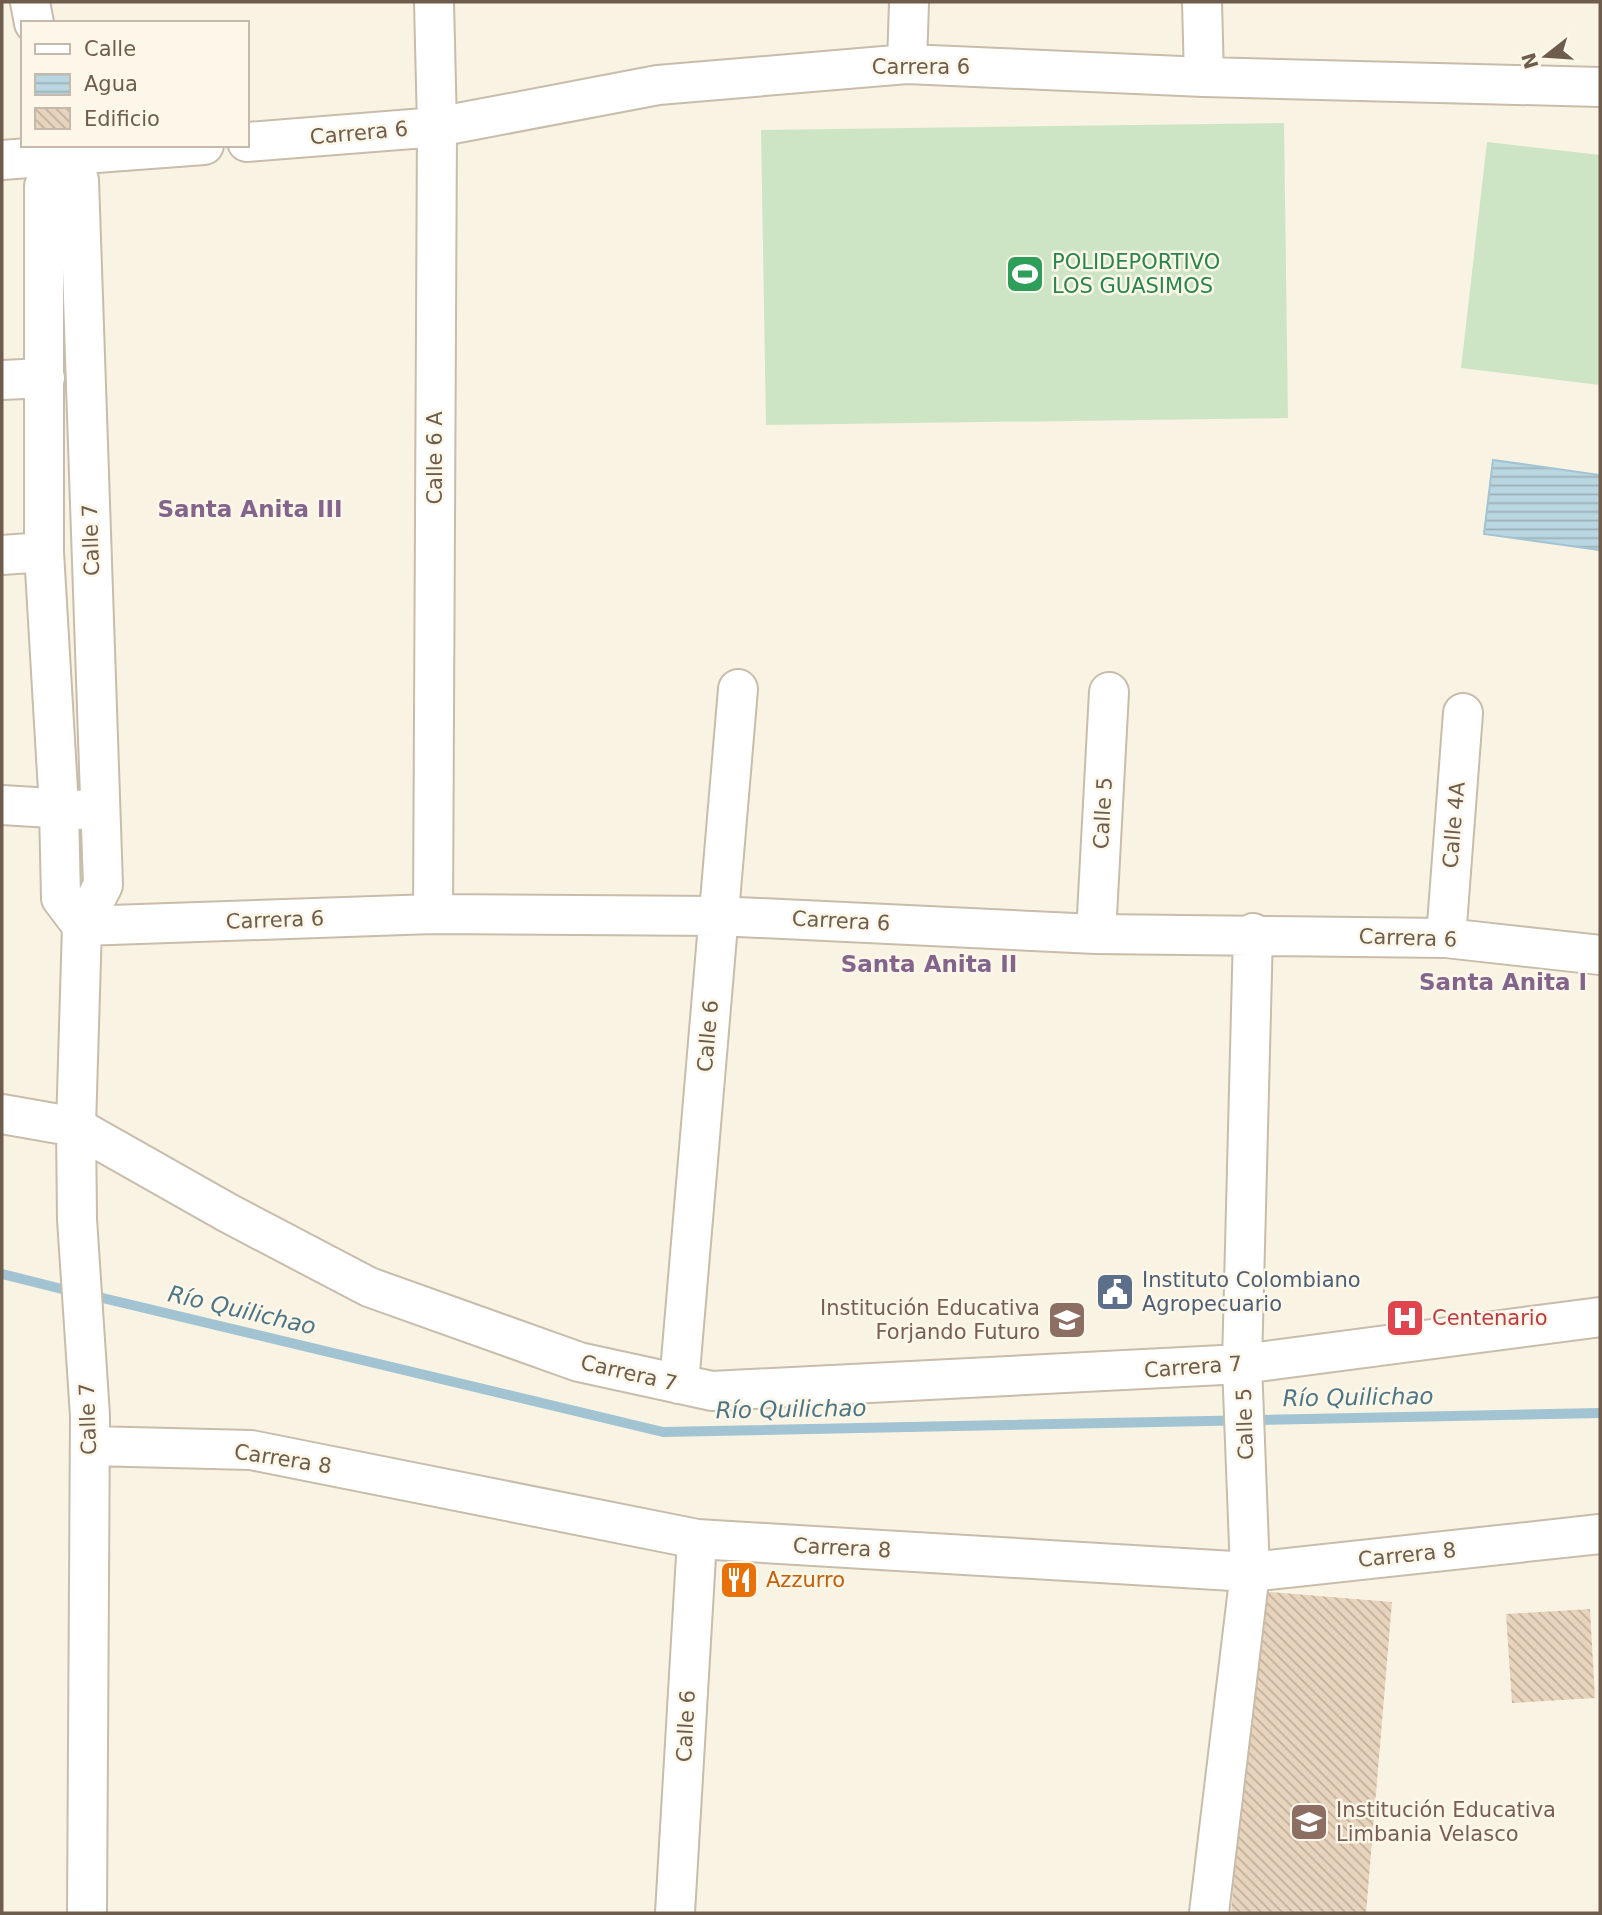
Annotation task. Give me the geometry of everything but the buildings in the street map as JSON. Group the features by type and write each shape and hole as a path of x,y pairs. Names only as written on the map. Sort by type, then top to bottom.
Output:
{"street":[{"path":"30,2 34,21"},
{"name":"Calle 6 A","path":"433,914 436,127 434,2"},
{"path":"907,64 909,2"},
{"path":"1202,2 1203,77"},
{"name":"Carrera 6","path":"248,142 436,127 658,85 907,64 1203,77 1600,87"},
{"path":"2,160 58,151 155,147"},
{"path":"58,151 44,186 44,552 59,808 61,898 82,926"},
{"name":"Calle 7","path":"58,151 79,180 103,885 82,926 76,1127 78,1219 90,1431 87,1913"},
{"path":"2,380 45,378"},
{"path":"2,555 44,552"},
{"name":"Calle 6","path":"679,1384 738,689"},
{"name":"Calle 5","path":"1096,934 1109,692"},
{"name":"Calle 4A","path":"1446,938 1463,713"},
{"path":"2,805 101,810"},
{"name":"Carrera 6","path":"82,926 433,914 718,916 1096,934 1253,933 1446,938 1600,955"},
{"name":"Calle 5","path":"1209,1913 1250,1558 1243,1378 1253,933"},
{"name":"Carrera 7","path":"2,1114 76,1127 228,1213 369,1287 579,1362 712,1391 1243,1378 1600,1317"},
{"name":"Carrera 8","path":"90,1431 251,1450 697,1539 1250,1558 1600,1534"},
{"name":"Calle 6","path":"675,1913 697,1539"}],"green space":[{"name":"POLIDEPORTIVO LOS GUASIMOS","path":"1284,123 1288,418 766,425 761,130"},
{"path":"1487,142 1600,155 1600,385 1461,368"}],"water":[{"path":"1493,460 1600,475 1600,550 1484,534"}],"waterway":[{"name":"Río Quilichao","path":"2,1274 74,1292"},
{"name":"Río Quilichao","path":"90,1295 663,1432 1600,1413"}],"place":[{"name":"POLIDEPORTIVO LOS GUASIMOS","path":"1025,274"},
{"name":"Instituto Colombiano Agropecuario","path":"1115,1292"},
{"name":"Centenario","path":"1405,1318"},
{"name":"Institución Educativa Forjando Futuro","path":"1067,1320"},
{"name":"Azzurro","path":"739,1580"},
{"name":"Institución Educativa Limbania Velasco","path":"1309,1822"}],"district":[{"name":"Santa Anita III","path":"250,509"},
{"name":"Santa Anita II","path":"929,964"},
{"name":"Santa Anita I","path":"1503,982"}]}
